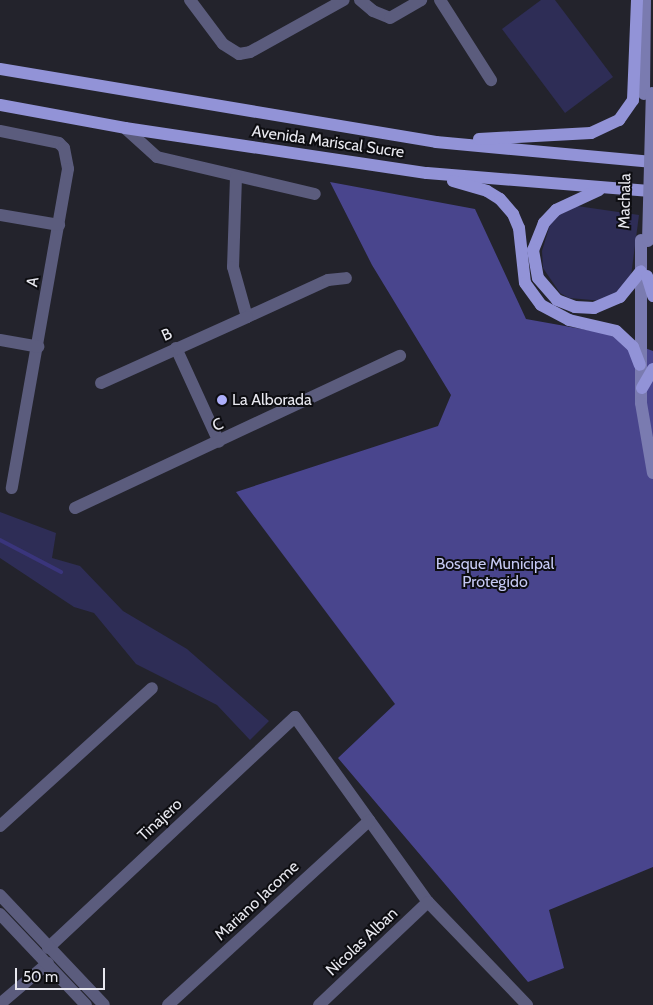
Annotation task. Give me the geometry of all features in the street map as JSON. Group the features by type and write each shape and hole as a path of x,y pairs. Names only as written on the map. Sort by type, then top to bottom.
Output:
{"main road":[{"path":"436,142 591,133 619,120 632,100 637,0"},
{"name":"Machala","path":"641,403 648,94 645,0"},
{"name":"Machala","path":"648,94 653,52"},
{"name":"Avenida Mariscal Sucre","path":"0,69 436,142"},
{"name":"Avenida Mariscal Sucre","path":"0,105 125,128 426,173 653,191"},
{"path":"436,142 653,162"},
{"path":"426,173 486,191 500,199 519,228 522,271 534,298 556,315 616,331 633,347 640,365"},
{"path":"603,188 556,210 544,223 534,250 538,278 557,300 575,307 594,308 620,297 644,274 653,296"},
{"path":"632,190 653,198"},
{"name":"Machala","path":"644,274 640,365 641,403 653,473"},
{"path":"642,388 653,369"}],"street":[{"path":"190,0 233,53 250,52 344,0"},
{"path":"360,0 386,17 396,16 421,0"},
{"path":"440,0 490,80"},
{"path":"125,128 157,158 315,194"},
{"name":"A","path":"0,131 58,143 64,148 68,169 12,488"},
{"path":"236,177 233,267 247,316"},
{"path":"0,215 59,225"},
{"name":"B","path":"100,383 328,280 346,278"},
{"path":"0,340 38,347"},
{"path":"176,348 219,442"},
{"name":"C","path":"75,508 400,356"},
{"path":"0,826 152,688"},
{"name":"Tinajero","path":"48,948 295,717 369,821"},
{"path":"369,821 428,902 527,1005"},
{"name":"Mariano Jacome","path":"168,1005 369,821"},
{"path":"0,894 48,948 104,1005"},
{"name":"Nicolas Alban","path":"319,1005 428,902"},
{"path":"0,914 86,1005"},
{"path":"0,1004 48,963"}],"shaded area":[{"path":"541,0 555,0 613,77 565,113 502,29"},
{"path":"577,206 639,215 631,276 625,287 603,301 569,298 560,293 543,268 542,251 552,218"},
{"path":"0,512 56,533 52,558 80,566 123,611 187,649 269,721 250,740 217,705 136,664 94,613 74,607 0,558"}],"green space":[{"name":"Bosque Municipal Protegido","path":"330,182 475,209 526,319 604,333 653,351 653,867 549,910 564,968 528,982 338,758 395,704 236,492 438,426 451,395 372,265"}],"waterway":[{"path":"0,540 61,572"}],"place":[{"name":"La Alborada","path":"222,400"}]}
